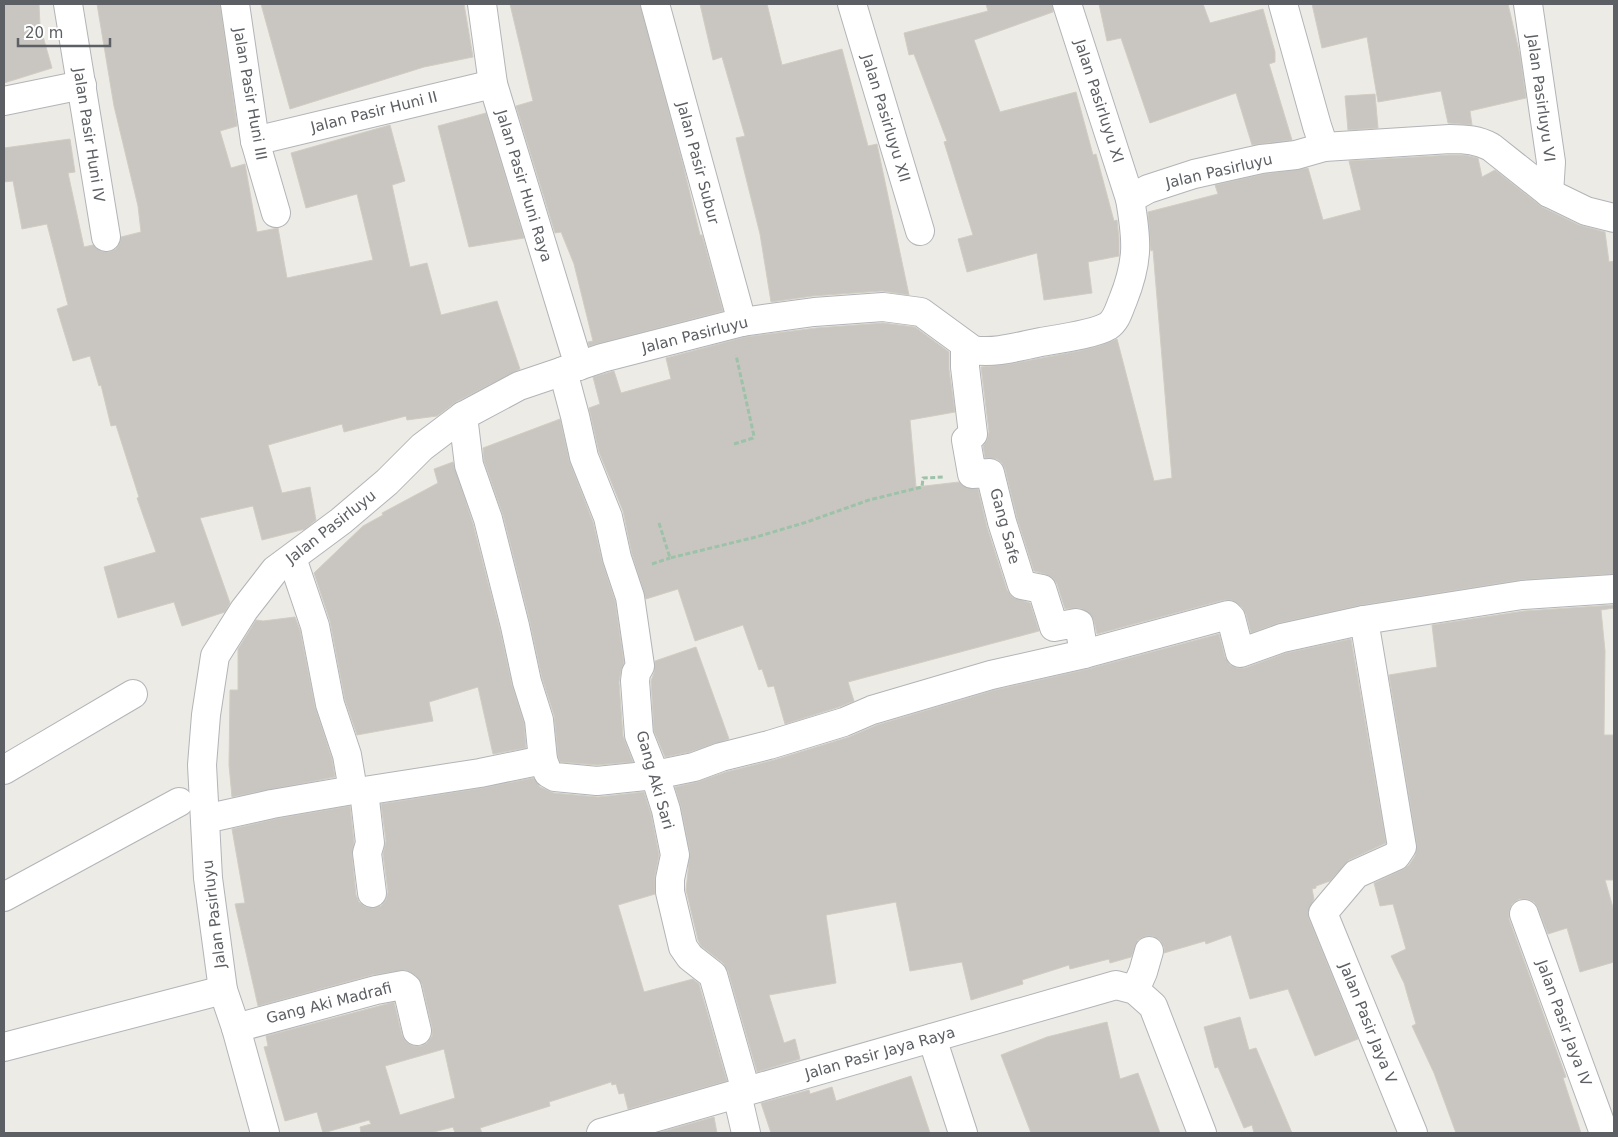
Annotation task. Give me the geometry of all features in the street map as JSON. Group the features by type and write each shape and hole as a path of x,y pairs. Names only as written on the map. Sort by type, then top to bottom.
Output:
{"street":[{"name":"Jalan Pasir Huni IV","path":"68,4 106,237"},
{"name":"Jalan Pasir Huni III","path":"235,4 255,141 276,213"},
{"name":"Jalan Pasir Huni Raya","path":"482,4 493,84 571,369"},
{"name":"Jalan Pasir Subur","path":"654,4 735,323"},
{"name":"Jalan Pasirluyu XII","path":"854,4 920,232"},
{"name":"Jalan Pasirluyu XI","path":"1067,4 1130,199"},
{"path":"1283,4 1324,147"},
{"name":"Jalan Pasirluyu VI","path":"1528,4 1551,162 1548,193"},
{"name":"Jalan Pasir Huni II","path":"255,141 493,84"},
{"path":"4,101 82,85"},
{"name":"Jalan Pasirluyu","path":"265,1133 236,1028 223,990 208,878 202,765 206,716 215,656 244,610 275,570 341,521 387,482 422,446 463,416 519,386 571,369 735,323 822,312 883,307 921,312 965,345 973,350 980,351 1006,348 1098,330 1115,320 1131,279 1136,259 1135,228 1130,199 1148,189 1194,174 1261,159 1296,155 1324,147 1469,139 1492,147 1548,193 1586,211 1614,218"},
{"name":"Gang Safe","path":"965,345 965,367 973,434 966,440 972,474 990,473 1002,522 1022,585 1042,589 1054,627 1076,622 1078,624 1084,654"},
{"name":"Gang Aki Sari","path":"571,369 576,416 584,457 608,517 619,565 630,597 640,666 635,681 640,735 666,810 674,855 670,892 683,948 713,974 741,1092 746,1133"},
{"path":"463,416 469,465 488,519 516,626 527,682 539,720 543,760 548,773 555,777 597,781 655,775 694,767 721,757 844,722 872,710 991,675 1084,654 1228,616 1231,618 1240,652 1282,638 1364,620 1522,595 1614,589"},
{"path":"292,558 315,626 330,704 358,791 370,843 366,853 372,893"},
{"name":"Jalan Pasir Jaya V","path":"1364,620 1402,847 1396,856 1356,874 1323,913 1413,1133"},
{"path":"4,770 133,694"},
{"path":"204,819 272,804 480,773 543,760"},
{"path":"4,897 179,802"},
{"name":"Jalan Pasir Jaya IV","path":"1524,914 1604,1133"},
{"path":"1149,951 1143,972 1144,998 1202,1133"},
{"name":"Gang Aki Madrafi","path":"236,1028 403,984 406,988 417,1031"},
{"name":"Jalan Pasir Jaya Raya","path":"601,1133 1116,985 1144,998"},
{"path":"4,1047 223,990"},
{"path":"932,1038 963,1133"}],"path":[{"path":"734,444 754,436 735,323"},
{"path":"652,564 756,537 807,522 869,500 922,486 923,478 972,474"},
{"path":"659,523 670,558"}],"building":[{"path":"4,4 39,4 40,26 52,68 4,83"},
{"path":"97,4 220,4 237,126 220,131 231,168 245,164 257,232 278,228 287,278 373,260 357,194 306,208 291,153 390,125 405,181 392,185 410,267 427,263 441,315 497,301 520,369 456,402 437,416 407,420 406,416 344,432 342,424 268,445 282,493 310,487 316,520 305,529 262,540 253,506 200,518 230,603 225,612 182,626 174,602 118,618 104,567 156,552 137,498 139,497 116,425 111,426 101,385 99,386 90,356 73,361 57,309 68,305 47,224 22,229 13,181 4,182 4,148 70,139 75,172 68,173 84,247 93,245 100,251 109,252 116,249 121,237 141,232 138,206 114,106"},
{"path":"261,4 464,4 473,57 424,67 290,109"},
{"path":"510,4 640,4 700,235 702,235 723,311 589,346 588,342 593,341 574,264 561,232 555,233 516,106 533,101"},
{"path":"700,4 767,4 782,65 842,49 868,146 877,144 909,295 882,291 813,296 771,302 760,234 736,138 745,136 722,57 713,60"},
{"path":"986,4 1052,4 1053,12 974,40 1000,112 1076,92 1093,155 1096,154 1114,221 1117,220 1119,239 1119,256 1088,262 1092,293 1044,300 1037,253 967,272 958,239 973,235 944,142 947,141 914,54 909,55 904,33 988,11"},
{"path":"1099,4 1203,4 1210,23 1263,9 1275,52 1275,62 1269,64 1292,140 1252,145 1236,93 1150,123 1121,38 1107,41"},
{"path":"1312,4 1508,4 1520,55 1526,98 1470,111 1472,125 1448,123 1441,91 1378,102 1367,37 1322,48"},
{"path":"1375,94 1378,128 1348,130 1345,96"},
{"path":"486,113 524,238 469,247 438,126"},
{"path":"1465,155 1478,158 1482,177 1495,170 1542,207 1579,225 1605,232 1609,262 1614,261 1614,574 1520,580 1362,605 1279,623 1251,633 1242,607 1232,600 1224,600 1097,634 1090,614 1080,608 1065,609 1057,584 1053,578 1034,571 1002,463 997,459 985,458 983,446 989,432 981,367 1010,364 1079,351 1117,339 1154,481 1172,478 1153,250 1151,251 1148,212 1218,194 1215,185 1264,174 1308,168 1323,220 1361,210 1349,161"},
{"path":"883,323 915,327 949,352 949,369 955,412 910,420 916,487 959,482 966,488 978,489 987,527 1007,590 1012,597 1030,603 1039,631 848,682 854,701 785,724 774,686 768,687 762,669 759,670 743,625 695,641 678,589 646,599 632,554 623,511 599,452 589,408 600,404 593,377 614,371 621,393 671,379 666,358 745,337 816,328"},
{"path":"560,419 569,460 593,522 602,561 615,601 624,663 619,682 623,736 633,762 597,765 560,762 554,715 542,678 503,515 484,461 483,448"},
{"path":"453,462 473,524 512,685 524,723 526,748 493,754 478,687 429,702 433,721 357,735 345,700 330,621 314,573 363,526 383,515 382,513 438,483 434,469"},
{"path":"1614,605 1614,608 1601,610 1605,651 1604,735 1614,735 1614,880 1605,880 1614,911 1614,962 1580,972 1567,928 1548,934 1538,908 1534,902 1527,899 1519,899 1512,904 1509,912 1509,919 1566,1077 1563,1078 1581,1133 1456,1133 1434,1073 1412,1026 1416,1024 1404,983 1391,956 1406,949 1393,904 1380,906 1374,883 1409,865 1415,856 1417,845 1389,675 1437,667 1432,625 1524,611"},
{"path":"295,617 300,630 315,707 332,759 335,777 232,797 229,765 230,690 238,690 238,649 256,620 263,621"},
{"path":"1219,634 1225,657 1230,665 1237,668 1245,668 1286,653 1351,639 1386,843 1349,860 1330,881 1312,889 1314,899 1308,911 1309,919 1358,1039 1315,1056 1288,989 1250,999 1231,935 1206,944 1205,941 1164,953 1164,947 1160,940 1153,936 1146,936 1138,940 1131,957 1110,963 1109,959 1070,969 1069,965 1022,980 1023,984 971,1000 962,962 910,971 896,902 826,915 836,983 769,995 784,1043 795,1039 800,1059 757,1072 728,971 723,963 701,946 698,940 686,890 690,852 675,787 774,760 849,737 877,725 995,690 1088,669"},
{"path":"696,647 729,739 690,752 665,757 654,731 651,681 655,661"},
{"path":"533,778 540,787 554,793 598,797 644,792 651,814 659,855 655,876 655,894 618,905 644,992 693,979 699,984 727,1081 628,1109 624,1093 619,1094 616,1084 612,1085 611,1082 549,1102 550,1106 480,1128 482,1133 455,1133 453,1127 430,1133 361,1133 360,1127 371,1124 369,1120 323,1133 317,1112 285,1121 264,1047 268,1046 266,1036 394,1002 402,1035 406,1042 413,1046 421,1046 427,1043 432,1036 432,1027 422,984 416,976 406,970 372,975 258,1006 235,904 245,903 232,829 275,819 350,806 354,842 352,855 356,895 359,902 366,907 374,908 381,906 386,900 388,892 383,854 386,841 381,804","holes":["444,1049 455,1098 400,1115 385,1066"]},
{"path":"1240,1017 1249,1050 1256,1048 1292,1133 1254,1133 1252,1125 1244,1128 1218,1067 1215,1068 1204,1027"},
{"path":"1107,1022 1120,1079 1138,1073 1160,1133 1031,1133 1001,1055 1047,1037"},
{"path":"911,1076 930,1133 771,1133 761,1103 809,1090 810,1094 832,1087 836,1101"},
{"path":"714,1117 717,1133 657,1133"}]}
